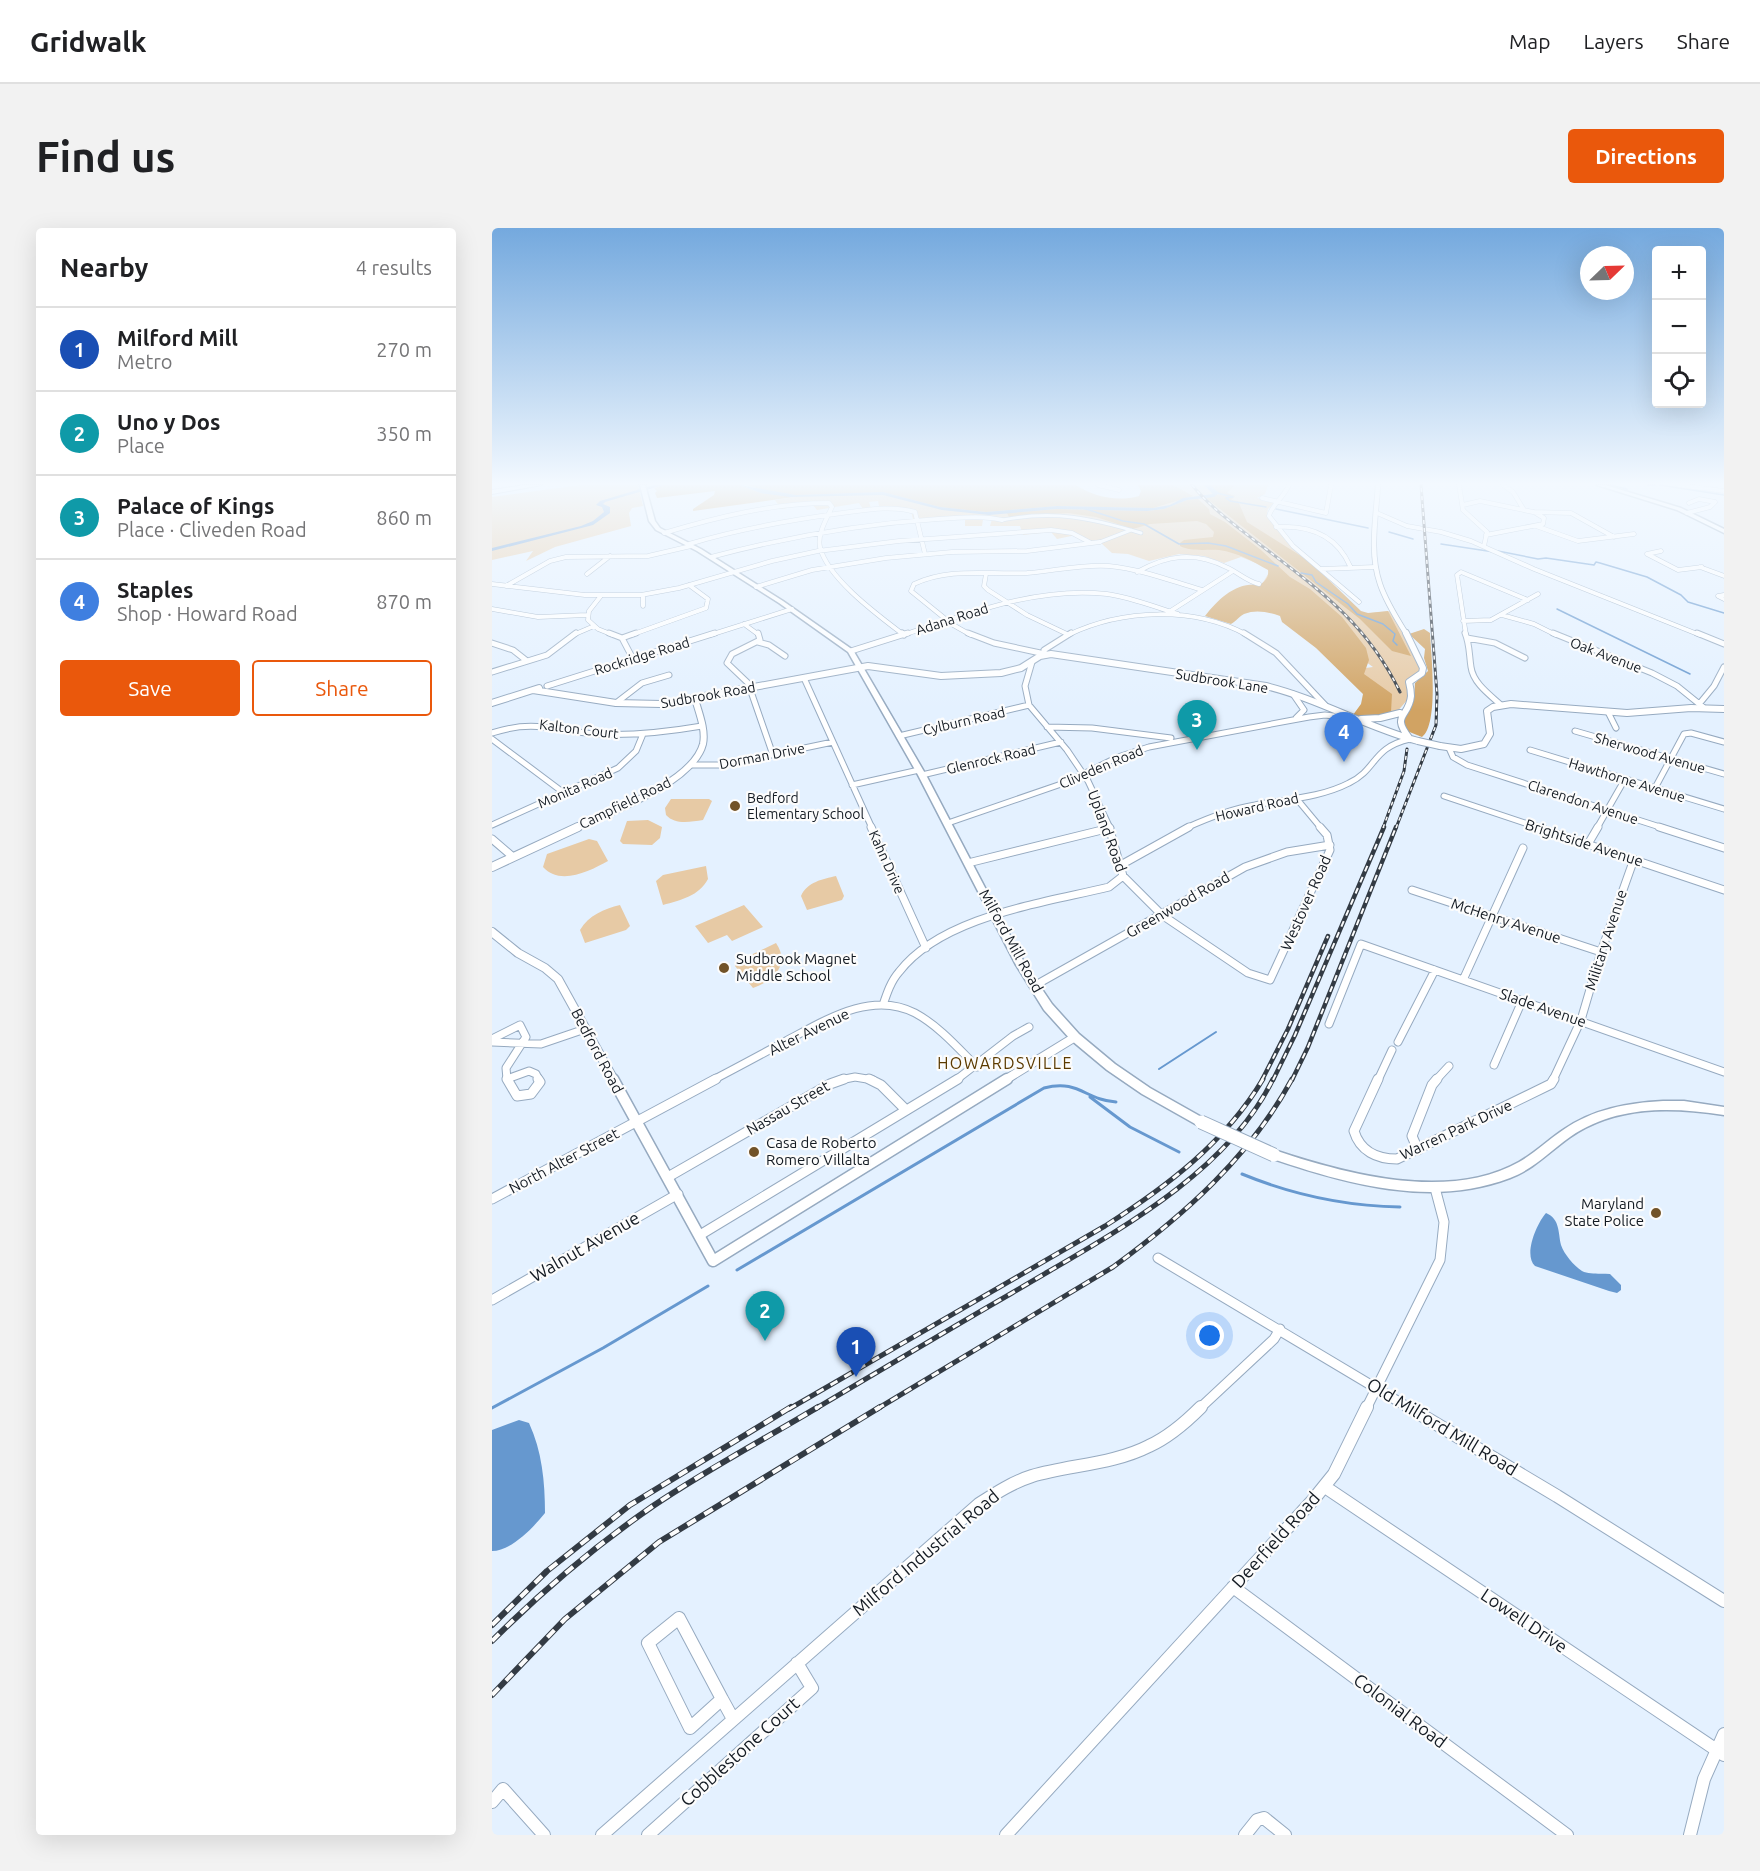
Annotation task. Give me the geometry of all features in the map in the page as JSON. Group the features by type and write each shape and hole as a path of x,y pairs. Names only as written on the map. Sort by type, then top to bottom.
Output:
{"main road":[{"name":"Milford Mill Road","path":"714,560 792,609 851,651 948,823 1034,986 1048,1007 1075,1037 1126,1078 1201,1122 1274,1155 1331,1173 1435,1188 1475,1183 1514,1171 1543,1155 1578,1126 1612,1112 1635,1107 1671,1105 1724,1111"}],"street":[{"path":"506,586 557,560"},
{"path":"587,574 605,560"},
{"path":"492,584 600,597 643,595 689,585 775,560"},
{"path":"826,560 870,609 904,635"},
{"path":"756,587 795,574 882,560"},
{"path":"1137,572 1158,560"},
{"path":"1210,560 1233,571 1244,580 1259,584"},
{"path":"1310,560 1349,596 1359,602"},
{"path":"1347,560 1350,566"},
{"path":"1375,560 1383,592 1423,668 1422,673 1409,682 1411,698 1400,713 1400,726 1410,739 1388,744"},
{"path":"1518,560 1724,644"},
{"path":"1659,560 1678,570 1700,566 1724,576"},
{"path":"1045,654 990,643 968,635 947,621 910,588 920,580 935,576 1036,572 1094,566 1117,567 1202,590"},
{"path":"1321,569 1350,566 1375,567"},
{"path":"1162,617 1233,571"},
{"path":"1528,600 1461,572 1457,576 1474,675 1486,693 1501,705 1638,713 1701,705 1724,709"},
{"path":"986,574 985,588 1006,602 1066,634"},
{"path":"622,638 706,608 708,598 689,585"},
{"name":"Adana Road","path":"851,651 1006,602 1097,592 1194,618"},
{"path":"1463,621 1487,621 1538,594"},
{"path":"643,595 643,606"},
{"path":"1724,595 1718,596 1724,599"},
{"path":"587,615 600,597"},
{"path":"492,609 538,617 587,615"},
{"name":"Rockridge Road","path":"492,703 792,609"},
{"path":"587,615 589,622 594,626 622,638 633,659"},
{"name":"Oak Avenue","path":"1502,615 1534,624 1569,641 1650,672 1677,686 1701,705"},
{"path":"1045,654 1044,650 1066,634 1116,620 1162,617 1194,618 1228,625 1256,640 1283,659 1325,705"},
{"path":"744,624 759,634 761,638 758,642 732,654 727,661 730,668 747,682 773,755"},
{"path":"492,672 547,655 572,635 594,626"},
{"path":"1467,638 1495,643 1525,658"},
{"path":"758,642 771,646 785,656"},
{"path":"492,643 513,650 526,662"},
{"path":"861,667 941,676 993,674 1018,669 1045,654"},
{"name":"Sudbrook Lane","path":"1045,654 1244,682 1293,694 1325,705 1384,731 1449,748 1472,748 1487,741 1490,734 1487,711 1501,705"},
{"path":"1029,705 1025,692 1028,671 1032,662"},
{"name":"Sudbrook Road","path":"533,690 616,703 661,704 861,667"},
{"path":"1701,705 1724,667"},
{"path":"1018,669 1028,671"},
{"path":"616,703 642,683 669,675"},
{"name":"Kahn Drive","path":"804,678 926,948"},
{"path":"547,686 553,692"},
{"path":"1293,719 1300,716 1304,710 1293,694 1307,687"},
{"name":"Campfield Road","path":"492,867 660,788 691,765 703,743 702,726 695,699"},
{"name":"Cylburn Road","path":"900,736 1029,705"},
{"name":"Upland Road","path":"1029,705 1061,742 1084,774 1110,828 1123,876 1162,915 1248,973 1270,980"},
{"path":"1608,712 1616,728"},
{"name":"Cliveden Road","path":"948,823 1084,774 1132,752 1180,739 1230,733 1293,719 1325,715 1380,718 1400,713"},
{"name":"Kalton Court","path":"492,733 512,725 530,723 593,733 643,734 702,726"},
{"path":"1047,727 1092,728 1180,739"},
{"path":"1384,731 1390,738 1388,744"},
{"name":"Sherwood Avenue","path":"1575,731 1724,774"},
{"path":"1655,788 1686,733 1724,742"},
{"name":"Monita Road","path":"492,825 624,765 636,751 643,734"},
{"path":"492,740 564,793"},
{"name":"Dorman Drive","path":"691,765 717,766 833,742"},
{"name":"Glenrock Road","path":"852,785 920,773 1061,742"},
{"name":"Howard Road","path":"1119,866 1171,834 1201,821 1243,807 1322,792 1356,779 1366,771 1379,752 1388,744"},
{"name":"Clarendon Avenue","path":"1449,748 1453,757 1460,762 1724,848"},
{"name":"Hawthorne Avenue","path":"1530,750 1724,809"},
{"path":"1588,844 1625,779"},
{"name":"Brightside Avenue","path":"1444,796 1724,890"},
{"name":"Westover Road","path":"1270,980 1329,857 1330,845 1327,835 1296,798"},
{"path":"968,863 1110,828"},
{"path":"492,839 513,857"},
{"name":"Greenwood Road","path":"1034,986 1256,862 1287,852 1330,845"},
{"path":"1463,980 1523,848"},
{"name":"Military Avenue","path":"1579,1021 1598,966 1600,952 1634,859"},
{"path":"883,1005 898,972 911,958 958,928 1108,886 1123,876"},
{"name":"McHenry Avenue","path":"1412,890 1600,952"},
{"name":"Bedford Road","path":"492,932 518,953 552,973 567,994 713,1261 1075,1037"},
{"name":"Slade Avenue","path":"1329,1024 1361,944 1724,1072"},
{"path":"1398,1041 1435,970"},
{"path":"1494,1065 1522,1000"},
{"name":"Alter Avenue","path":"636,1123 832,1017 854,1009 883,1005 906,1008 926,1017 977,1067"},
{"name":"Warren Park Drive","path":"1392,1050 1354,1131 1355,1136 1368,1152 1383,1159 1397,1159 1418,1150 1551,1084 1561,1069 1579,1021"},
{"path":"492,1040 496,1035 520,1025 526,1037 506,1068 507,1080"},
{"path":"700,1235 977,1067 1013,1036 1029,1027"},
{"path":"492,1040 521,1044 553,1041 585,1029"},
{"path":"1418,1150 1412,1136 1432,1085 1449,1066"},
{"name":"Nassau Street","path":"668,1177 830,1084 845,1078 859,1077 876,1080 906,1110"},
{"name":"North Alter Street","path":"492,1199 636,1123"},
{"name":"Deerfield Road","path":"1005,1835 1325,1487 1334,1474 1440,1260 1444,1221 1435,1188"},
{"name":"Walnut Avenue","path":"492,1300 678,1194"},
{"name":"Old Milford Mill Road","path":"1158,1258 1557,1496 1724,1601"},
{"name":"Milford Industrial Road","path":"602,1835 979,1504 1011,1484 1033,1476 1114,1458 1150,1446 1183,1424 1274,1339 1280,1329"},
{"name":"Lowell Drive","path":"1325,1487 1720,1753"},
{"name":"Colonial Road","path":"1233,1587 1567,1835"},
{"path":"722,1700 690,1728 648,1643 679,1618 733,1719"},
{"name":"Cobblestone Court","path":"648,1835 812,1688 797,1663"},
{"path":"1690,1835 1704,1779 1720,1753 1724,1734"},
{"path":"492,1802 503,1789 544,1835"},
{"path":"1245,1835 1257,1820 1264,1818 1285,1835"}],"shaded area":[{"path":"1215,560 1233,560 1224,563"},
{"path":"1248,560 1309,560 1361,614 1391,611 1414,651 1419,667 1419,673 1406,682 1409,698 1395,714 1354,714 1363,702 1379,689 1354,683 1343,671 1373,667 1261,586 1271,569"},
{"path":"1249,560 1272,560 1342,617 1366,648 1369,660 1364,674 1392,694 1391,712 1372,717 1353,715 1361,704 1363,694 1316,648 1282,622 1280,616 1258,611 1244,614 1231,624 1205,616 1216,603 1236,589 1252,584 1260,585 1268,573 1268,570"},
{"path":"1285,560 1309,561 1361,611 1368,613 1388,611 1411,656 1392,651 1360,619"},
{"path":"1424,629 1430,633 1433,688 1431,718 1422,737 1407,731 1402,719 1414,699 1415,683 1428,671 1424,658 1425,649 1409,634"},
{"path":"671,799 709,799 712,801 703,820 683,822 666,815 665,808"},
{"path":"648,820 662,827 660,838 652,845 623,844 620,841 627,821"},
{"path":"589,839 597,841 608,861 593,869 566,876 550,873 543,867 547,854"},
{"path":"706,866 708,879 700,890 663,905 656,881 663,875"},
{"path":"836,876 844,896 842,900 807,910 801,896 807,887"},
{"path":"620,905 630,926 626,930 585,943 580,930 588,920 597,913"},
{"path":"744,905 763,927 732,941 727,935 708,943 695,926"},
{"path":"776,943 782,958 778,971 767,981 753,988 735,966 738,961"}],"water":[{"path":"1546,1213 1556,1222 1561,1245 1573,1263 1585,1272 1610,1274 1621,1285 1621,1290 1617,1293 1609,1291 1535,1266 1530,1254 1531,1247 1535,1231"},
{"path":"519,1420 529,1423 537,1445 543,1478 545,1513 528,1532 514,1543 492,1551 492,1430"}],"waterway":[{"path":"1262,560 1278,566"},
{"path":"1560,560 1594,565 1596,562 1647,577 1681,595 1688,602 1724,613"},
{"path":"1301,573 1312,575 1316,582 1348,604 1357,614 1383,624 1395,634 1393,641 1397,645"},
{"path":"1557,609 1690,674"},
{"path":"1159,1069 1216,1032"},
{"path":"737,1270 1044,1088 1066,1086 1097,1098 1116,1102"},
{"path":"1090,1097 1130,1127 1179,1152"},
{"path":"1242,1174 1280,1188 1339,1202 1400,1207"},
{"path":"492,1408 603,1348 708,1286"}],"railway":[{"path":"1280,560 1339,608 1356,626 1387,667 1400,692"},
{"path":"1396,828 1436,725 1437,694 1427,560"},
{"path":"1383,828 1404,771 1407,749"},
{"path":"1273,1080 1295,1035 1384,827"},
{"path":"1292,1080 1308,1047 1396,827"},
{"path":"1262,1080 1288,1029 1328,936"},
{"path":"789,1409 1105,1226 1150,1196 1193,1162 1212,1143 1248,1102 1263,1079"},
{"path":"815,1409 1084,1251 1158,1203 1225,1147 1252,1114 1273,1079"},
{"path":"877,1409 1113,1267 1165,1227 1236,1159 1275,1107 1292,1079"},
{"path":"492,1625 547,1571 630,1505 791,1407"},
{"path":"492,1641 530,1604 631,1521 693,1480 818,1407"},
{"path":"492,1695 565,1619 659,1542 880,1407"}],"place":[{"name":"Palace of Kings","path":"1197,750"},
{"name":"Staples","path":"1344,762"},
{"name":"Bedford Elementary School","path":"735,806"},
{"name":"Sudbrook Magnet Middle School","path":"724,968"},
{"name":"Casa de Roberto Romero Villalta","path":"754,1152"},
{"name":"Maryland State Police","path":"1656,1213"},
{"name":"Uno y Dos","path":"765,1341"},
{"name":"Milford Mill","path":"856,1377"}],"district":[{"name":"HOWARDSVILLE","path":"1005,1063"}]}
